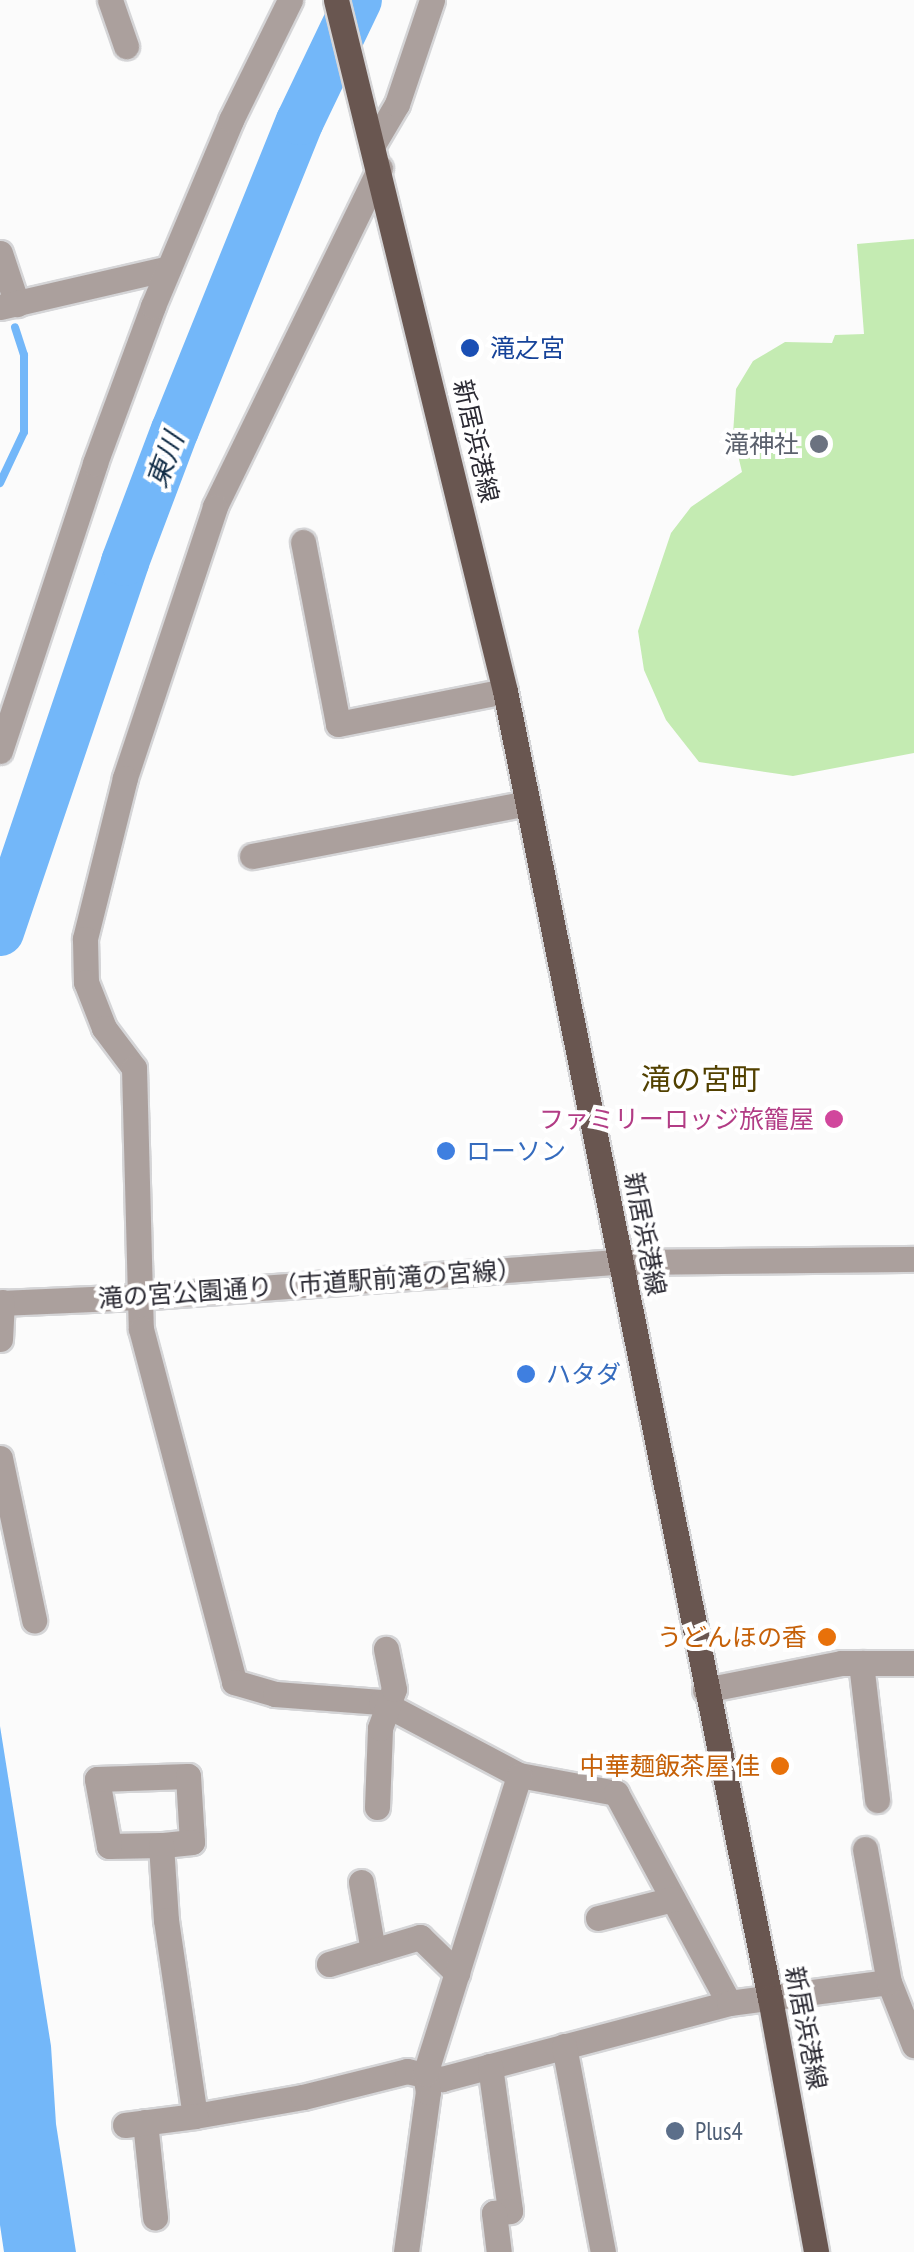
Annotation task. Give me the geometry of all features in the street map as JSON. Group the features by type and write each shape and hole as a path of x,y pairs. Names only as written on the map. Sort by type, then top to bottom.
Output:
{"main road":[{"name":"新居浜港線","path":"336,0 505,691 770,1998 816,2252"}],"street":[{"path":"110,0 126,46"},
{"path":"0,751 95,463 170,268 231,120 290,0"},
{"path":"432,0 377,156 215,507 125,778 85,939 86,982 104,1028 134,1068 141,1329 234,1682 275,1694 381,1702 519,1775 616,1793 729,2002"},
{"path":"0,253 9,306 170,268"},
{"path":"302,542 338,724 505,691"},
{"path":"252,856 527,802"},
{"name":"滝の宮公園通り（市道駅前滝の宮線）","path":"1,1302 138,1297 620,1262 914,1259"},
{"path":"0,1339 1,1302"},
{"path":"0,1458 34,1620"},
{"path":"377,1806 380,1728 394,1689 386,1649"},
{"path":"861,1663 877,1800"},
{"path":"705,1690 861,1663 914,1663"},
{"path":"406,2252 428,2092 425,2074 519,1775"},
{"path":"162,1845 166,1920 195,2116"},
{"path":"864,1849 889,1982 914,2045"},
{"path":"361,1882 373,1951"},
{"path":"598,1918 673,1899"},
{"path":"330,1964 420,1937 457,1973"},
{"path":"154,2216 135,2124 303,2097 407,2071 442,2079 729,2002 889,1982"},
{"path":"564,2046 603,2252"},
{"path":"490,2066 510,2211 494,2212 499,2252"}],"green space":[{"path":"914,239 914,753 793,776 699,762 666,720 644,670 638,631 671,533 691,507 742,472 733,434 736,389 753,361 785,342 832,343 835,335 864,334 857,244"}],"water":[{"path":"0,1726 51,2046 56,2124 76,2252 4,2252 0,2225"}],"waterway":[{"name":"東川","path":"0,932 125,562 175,430 300,121 358,0"},
{"path":"0,483 24,432 24,355 15,327"}],"place":[{"name":"滝之宮","path":"470,348"},
{"name":"滝神社","path":"819,444"},
{"name":"ファミリーロッジ旅籠屋","path":"834,1119"},
{"name":"ローソン","path":"446,1151"},
{"name":"ハタダ","path":"526,1374"},
{"name":"うどんほの香","path":"827,1637"},
{"name":"中華麺飯茶屋 佳","path":"780,1766"},
{"name":"Plus4","path":"675,2131"}],"district":[{"name":"滝の宮町","path":"701,1079"}]}
